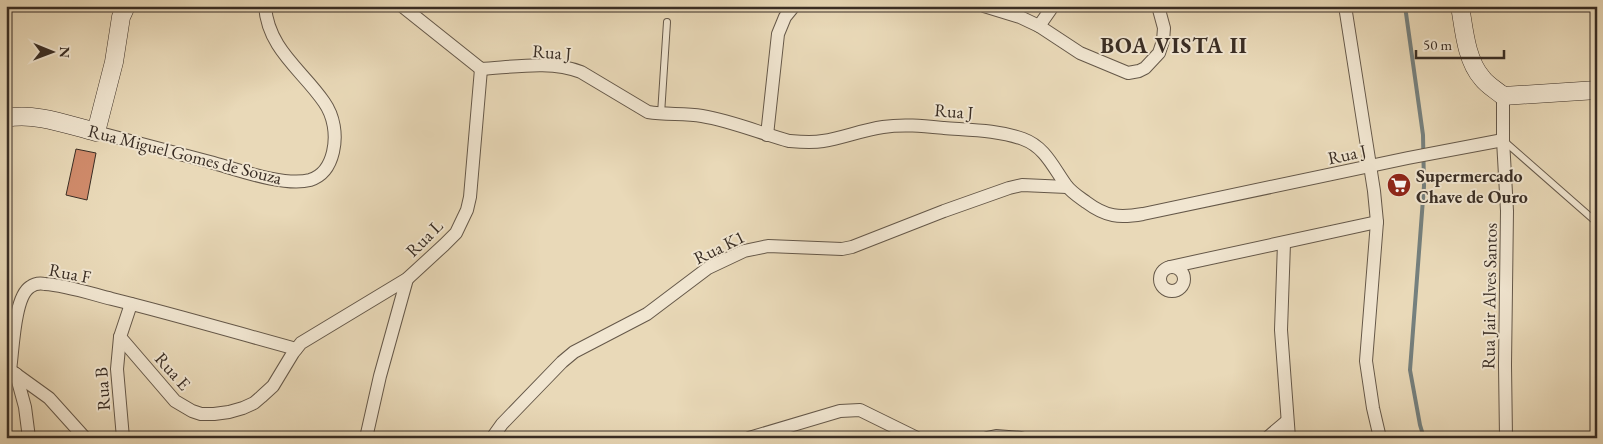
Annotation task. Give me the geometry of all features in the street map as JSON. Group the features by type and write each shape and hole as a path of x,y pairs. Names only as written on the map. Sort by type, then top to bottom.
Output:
{"street":[{"path":"96,132 114,62 121,18 126,6"},
{"name":"Rua Miguel Gomes de Souza","path":"6,118 26,117 43,119 267,178 311,180 319,176 328,166 333,152 335,137 333,120 324,101 285,57 277,44 267,20 265,6"},
{"path":"402,6 481,69"},
{"path":"767,134 778,34 785,17 794,6"},
{"path":"984,6 1020,17 1039,26 1080,53 1123,72 1133,73 1139,72 1150,63 1161,47 1164,28 1158,6"},
{"path":"1039,26 1053,6"},
{"path":"1345,6 1371,167 1376,222 1366,361 1372,408 1380,438"},
{"path":"1460,6 1473,64 1482,79 1503,96 1597,90"},
{"name":"Rua J","path":"481,69 541,66 573,69 648,112 700,115 789,141 813,143 863,130 897,126 978,130 1021,138 1039,148 1052,162 1067,187 1104,214 1112,216 1131,216 1503,140"},
{"name":"Rua L","path":"298,346 406,279 456,232 467,210 472,180 481,69"},
{"name":"Rua Jair Alves Santos","path":"1503,96 1503,140 1507,211 1506,438"},
{"name":"Rua K1","path":"492,438 515,410 574,352 647,314 708,268 732,256 757,247 768,246 842,249 1009,188 1022,185 1067,187"},
{"path":"1170,267 1376,222"},
{"path":"1284,243 1281,330 1289,438"},
{"path":"366,438 380,376 406,279"},
{"name":"Rua F","path":"11,371 18,309 21,298 31,286 37,284 52,285 131,304"},
{"path":"120,337 131,304 298,346"},
{"name":"Rua E","path":"120,337 175,401 183,408 200,414 229,412 254,403 273,386 298,346"},
{"name":"Rua B","path":"120,337 117,369 123,438"},
{"path":"11,371 24,407 29,438"},
{"name":"Rua B","path":"11,371 49,398 85,438"},
{"path":"749,438 840,411 855,409 870,414 917,438"},
{"path":"1267,438 1287,421"},
{"path":"987,438 1007,436 1020,438"}],"lane":[{"path":"661,114 667,22"},
{"path":"1503,140 1594,220"}],"building":[{"path":"76,149 96,153 87,200 66,195"}],"waterway":[{"path":"1405,6 1423,135 1424,186 1410,370 1424,438"}],"place":[{"name":"Supermercado Chave de Ouro","path":"1399,185"}],"district":[{"name":"BOA VISTA II","path":"1174,45"}]}
